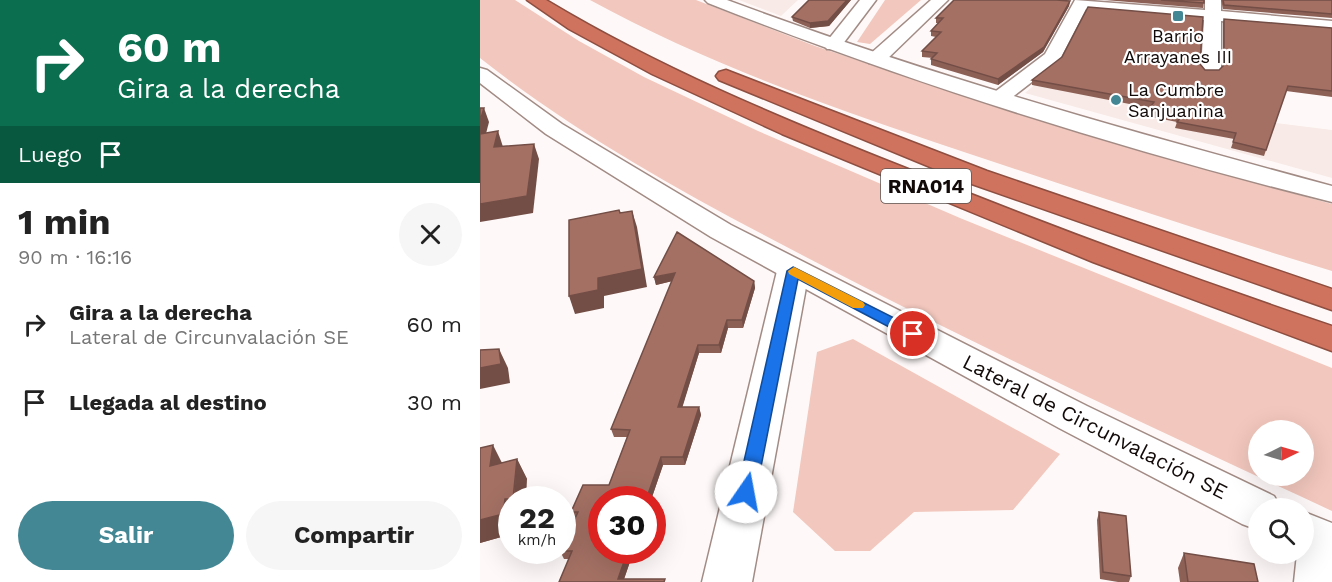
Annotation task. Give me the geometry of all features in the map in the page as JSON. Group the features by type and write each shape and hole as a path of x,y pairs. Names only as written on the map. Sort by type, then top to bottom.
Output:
{"highway":[{"name":"RNA014","path":"535,0 625,52 774,122 950,196 1332,339"},
{"name":"RNA014","path":"572,0 631,32 742,83 978,177 1332,300"},
{"path":"978,177 1332,284"},
{"path":"1178,283 1332,346"}],"street":[{"path":"713,0 833,45 999,99 1332,194"},
{"path":"833,45 868,0"},
{"path":"876,59 940,0"},
{"path":"999,99 1052,57 1082,2 1213,8 1332,26"},
{"path":"1211,69 1213,8"},
{"name":"Lateral de Circunvalación SE","path":"486,82 554,129 648,188 793,271 1248,505"},
{"path":"727,582 793,271"}],"shaded area":[{"path":"480,0 515,0 579,41 644,77 758,131 960,218 1332,368 1332,511 1314,503 1314,498 1304,498 1278,486 1314,486 1314,420 1248,420 1248,472 891,301 739,222 649,172 562,118 480,58"},
{"path":"590,0 696,0 815,46 983,102 1172,160 1332,204 1332,271 1121,204 839,109 738,70 638,25"},
{"path":"739,0 798,0 781,16"},
{"path":"885,0 921,0 870,44 857,42"},
{"path":"1058,65 1244,119 1332,130 1332,178 1025,93"},
{"path":"853,339 1060,454 1013,510 914,512 870,551 835,551 793,512 817,352"}],"building":[{"path":"809,0 847,0 828,21 810,23 792,17"},
{"path":"954,0 1070,1 1044,47 998,79 931,59 937,53 922,51 941,32 931,31 943,18 936,18"},
{"path":"1161,0 1204,0 1204,3"},
{"path":"1223,0 1332,0 1332,14 1224,5"},
{"path":"1088,7 1203,17 1200,64 1205,70 1219,70 1224,65 1224,19 1332,28 1332,91 1288,86 1266,150 1233,142 1236,133 1177,122 1182,116 1148,110 1154,102 1032,80 1062,57"},
{"path":"480,108 484,108 480,121"},
{"path":"498,131 494,147 534,144 527,196 480,204 480,134"},
{"path":"619,210 620,213 632,211 642,269 598,278 598,290 569,296 569,220"},
{"path":"677,232 754,281 742,320 727,320 719,345 698,345 678,407 699,407 683,457 661,457 651,486 588,486 588,564 623,564 618,579 665,579 664,582 559,582 567,564 576,564 576,516 578,512 576,512 576,501 583,485 609,485 630,430 611,429 675,273 654,277"},
{"path":"499,349 501,364 480,368 480,350"},
{"path":"493,445 490,466 517,459 514,486 498,486 498,515 480,520 480,448"},
{"path":"1099,512 1126,516 1131,576 1103,572"},
{"path":"1184,553 1254,564 1258,582 1188,582"}],"slow traffic":[{"path":"794,271 858,305"}],"place":[{"name":"Barrio Arrayanes III","path":"1178,16"},
{"name":"La Cumbre Sanjuanina","path":"1116,100"}],"route":[{"path":"746,492 793,271 913,334"}]}
